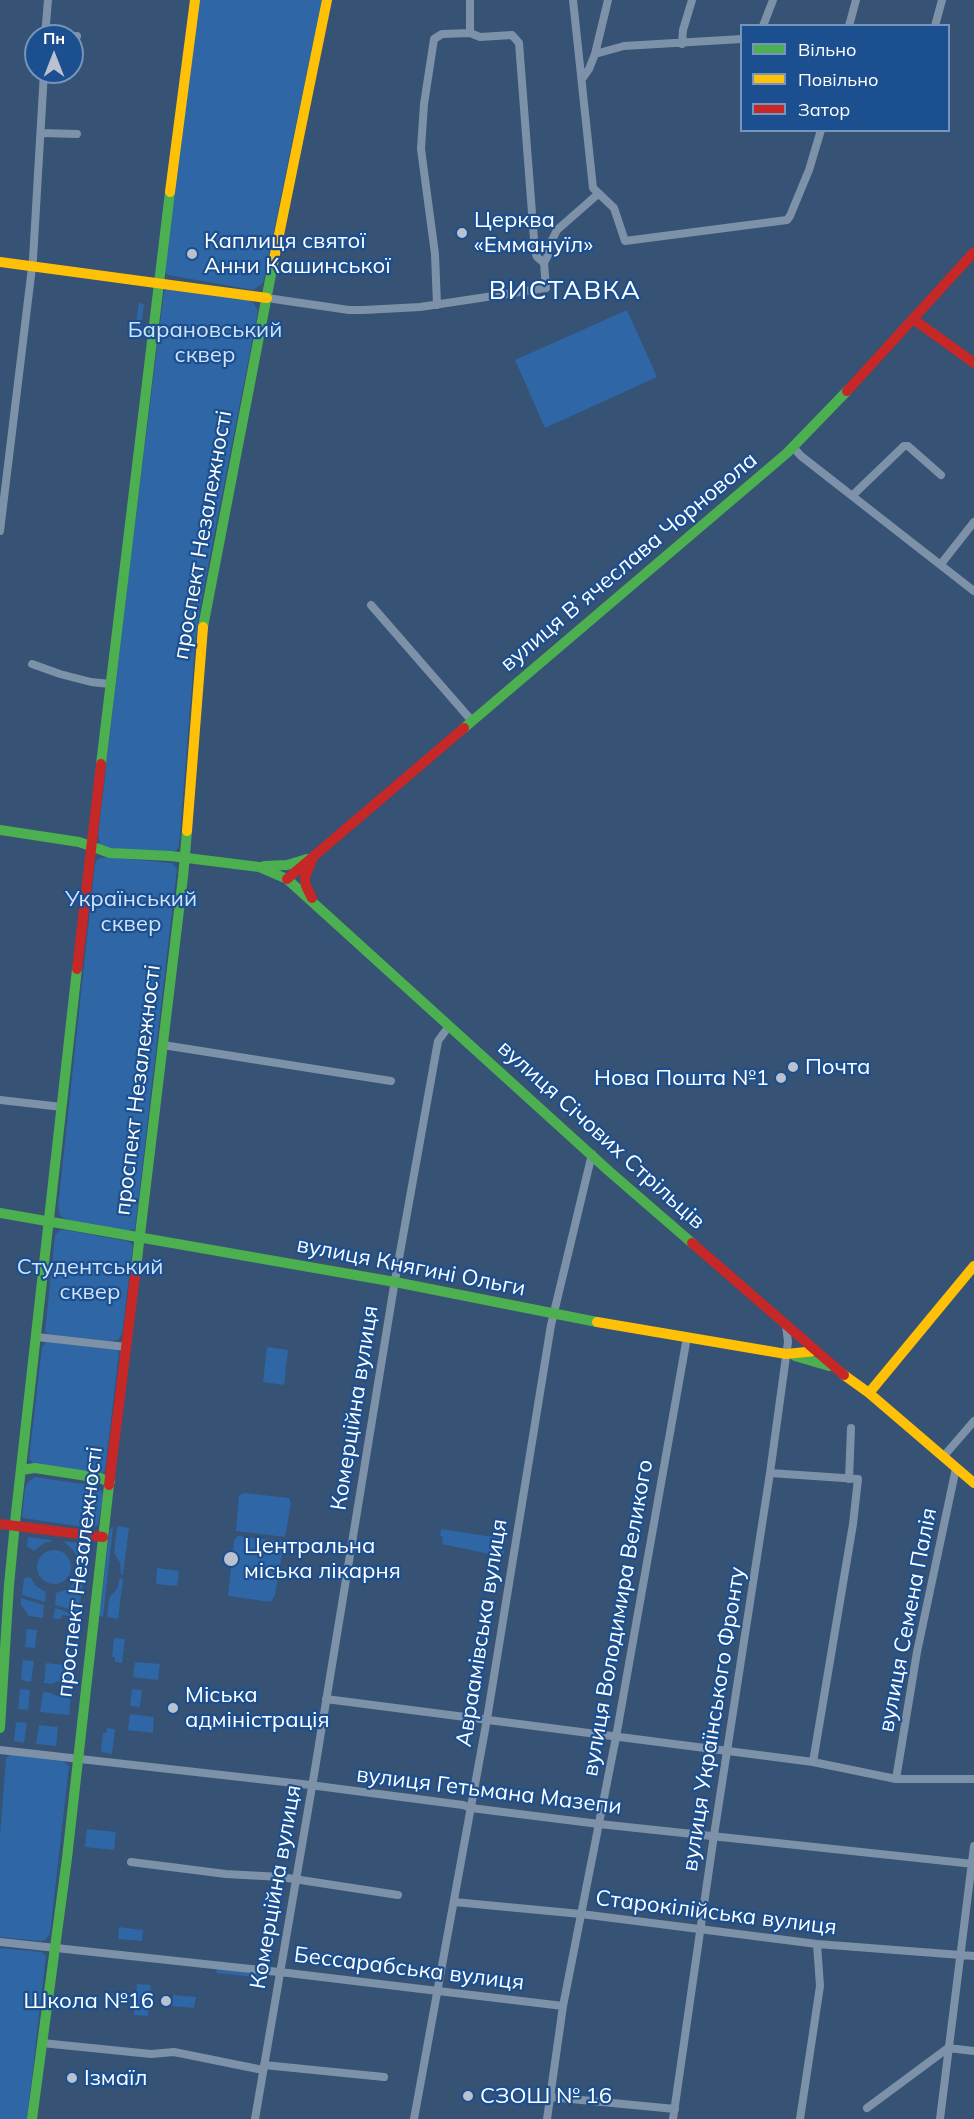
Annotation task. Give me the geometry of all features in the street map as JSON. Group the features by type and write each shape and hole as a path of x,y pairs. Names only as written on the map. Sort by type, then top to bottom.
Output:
{"main road":[{"path":"0,1728 21,1470 91,846 195,0"},
{"name":"проспект Незалежності","path":"32,2119 67,1858 103,1537 163,1045 184,858 202,627 327,0"},
{"name":"вулиця Вʼячеслава Чорновола","path":"287,879 793,447 974,252"},
{"path":"0,262 267,298"},
{"path":"913,319 974,363"},
{"name":"вулиця Січових Стрільців","path":"0,830 79,842 110,853 184,858 251,866 273,872 287,879 786,1325 974,1483"},
{"path":"251,866 287,865 315,856"},
{"path":"315,856 307,869 305,882 317,906"},
{"name":"вулиця Княгині Ольги","path":"0,1213 395,1282 553,1314 786,1354 816,1351"},
{"path":"869,1393 974,1266"},
{"path":"786,1354 824,1364 841,1373"},
{"path":"21,1470 46,1470 100,1478 110,1482"},
{"path":"0,1524 103,1537"},
{"path":"0,1554 12,1560"}],"street":[{"path":"46,24 48,0"},
{"path":"470,0 470,33"},
{"path":"573,0 592,184 598,194 614,208 625,240 784,220 790,216 809,170 820,132"},
{"path":"582,79 595,54 608,0"},
{"path":"682,44 683,30 692,0"},
{"path":"764,24 773,0"},
{"path":"850,24 856,0"},
{"path":"936,24 942,0"},
{"path":"437,305 435,254 422,149 424,104 434,39 438,34 470,33 480,37 512,35 519,43 536,252 540,261 544,263"},
{"path":"595,54 624,46 682,44 721,38 740,39"},
{"path":"0,531 32,267 43,84"},
{"path":"41,133 77,134"},
{"path":"267,298 355,310 437,305 546,288 544,263 557,230 598,194"},
{"path":"853,495 904,446 908,446 941,476"},
{"path":"793,447 801,456 974,591"},
{"path":"941,564 974,522"},
{"path":"371,605 472,721"},
{"path":"32,664 91,682 110,684"},
{"name":"Комерційна вулиця","path":"255,2119 395,1282 438,1041 449,1026"},
{"path":"163,1045 391,1081"},
{"path":"0,1100 62,1107"},
{"name":"Авраамівська вулиця","path":"414,2119 487,1719 553,1314 592,1154"},
{"name":"вулиця Українського Фронту","path":"673,2119 726,1751 770,1473 788,1342 786,1325"},
{"path":"37,1337 126,1347"},
{"name":"вулиця Володимира Великого","path":"547,2119 563,2006 616,1737 687,1337"},
{"path":"943,1457 974,1421"},
{"path":"849,1479 851,1428"},
{"name":"вулиця Семена Палія","path":"896,1779 917,1652 956,1468"},
{"path":"770,1473 858,1479 853,1524 813,1762"},
{"path":"326,1699 813,1762 896,1779 974,1779"},
{"name":"вулиця Гетьмана Мазепи","path":"0,1750 312,1785 463,1805 471,1809 599,1824 973,1863"},
{"path":"940,2119 974,1846"},
{"path":"131,1862 226,1874 296,1879 398,1895"},
{"name":"Старокілійська вулиця","path":"454,1902 581,1914 817,1944 974,1956"},
{"name":"Бессарабська вулиця","path":"0,1942 563,2006"},
{"path":"800,2119 819,1993 820,1972 817,1944"},
{"path":"42,2043 151,2054 174,2052 263,2067 384,2077"},
{"path":"867,2108 948,2048 974,2051"},
{"path":"550,2097 675,2109"}],"green space":[{"path":"198,0 322,0 263,283 253,290 168,275 165,272"},
{"name":"Барановський сквер","path":"167,288 247,300 253,302 258,311 200,607 179,846 176,851 171,852 104,848 100,845 98,835 164,292"},
{"path":"139,303 144,304 141,329 135,328"},
{"path":"627,310 657,377 545,428 515,360"},
{"name":"Український сквер","path":"106,857 172,863 177,869 135,1229 128,1231 64,1218 60,1215 58,1207 95,863 98,859"},
{"name":"Студентський сквер","path":"60,1230 127,1241 133,1245 122,1334 118,1340 110,1341 45,1332 55,1235"},
{"name":"Студентський сквер","path":"46,1342 119,1352 105,1471 102,1474 33,1463 29,1459 42,1347"},
{"path":"267,1347 288,1350 284,1385 263,1382"},
{"path":"35,1477 97,1486 103,1497 98,1525 91,1528 23,1518 25,1488 28,1482"},
{"path":"245,1493 289,1498 291,1503 285,1537 236,1531 239,1495"},
{"path":"117,1526 129,1528 123,1575 121,1575 120,1563 114,1553"},
{"path":"113,1527 103,1617 99,1616 110,1529"},
{"path":"441,1529 506,1539 503,1557 442,1544"},
{"path":"238,1536 284,1543 275,1595 271,1602 228,1596 234,1540"},
{"path":"28,1537 52,1541 44,1543 34,1551 27,1546"},
{"path":"63,1541 87,1544 86,1559 79,1561 74,1551"},
{"path":"54,1550 66,1555 71,1567 66,1579 54,1584 42,1579 37,1567 42,1555"},
{"path":"157,1568 179,1571 177,1586 156,1584"},
{"path":"30,1577 36,1586 46,1592 45,1602 22,1595 24,1578"},
{"path":"120,1578 123,1579 118,1619 107,1617 109,1598 117,1589"},
{"path":"77,1579 83,1582 79,1612 55,1605 56,1593 68,1589"},
{"path":"21,1598 44,1605 43,1618 29,1616 21,1605"},
{"path":"55,1608 79,1616 78,1621 71,1620 71,1616 62,1615 61,1619 53,1619"},
{"path":"27,1629 37,1630 35,1648 25,1647"},
{"path":"114,1638 125,1639 122,1663 115,1662 115,1657 112,1657"},
{"path":"23,1660 34,1661 31,1682 21,1680"},
{"path":"135,1662 160,1664 158,1680 133,1677"},
{"path":"46,1663 75,1666 72,1686 65,1686 58,1681 52,1684 44,1683"},
{"path":"20,1689 30,1690 28,1710 18,1709"},
{"path":"132,1689 142,1690 140,1707 130,1706"},
{"path":"43,1692 57,1696 71,1695 69,1715 40,1712"},
{"path":"130,1714 154,1717 153,1733 128,1730"},
{"path":"16,1722 27,1723 24,1743 14,1741"},
{"path":"39,1725 58,1727 56,1746 36,1744"},
{"path":"107,1728 115,1729 112,1754 101,1752 103,1733 106,1733"},
{"path":"10,1755 63,1761 69,1766 50,1934 41,1941 0,1937 0,1836 6,1758"},
{"path":"87,1829 116,1832 114,1850 85,1847"},
{"path":"119,1927 143,1930 142,1941 118,1939"},
{"path":"0,1948 42,1952 46,1956 27,2119 0,2119"},
{"path":"217,1969 263,1974 263,1978 216,1973"},
{"path":"137,1984 151,1985 148,2016 134,2015"},
{"path":"173,1995 196,1997 194,2008 172,2006"}],"traffic: fast":[{"path":"101,764 170,192"},
{"path":"203,627 273,264"},
{"path":"464,728 787,453 847,391"},
{"path":"0,830 79,842 110,853 171,856 259,867 287,879 610,1172 692,1243"},
{"path":"135,1276 187,831"},
{"path":"264,866 287,865 307,859"},
{"path":"0,1728 16,1513 77,969"},
{"path":"0,1213 395,1282 597,1322"},
{"path":"795,1356 829,1366"},
{"path":"21,1470 35,1468 100,1478 110,1482"},
{"path":"32,2119 67,1858 109,1485"}],"traffic: slow":[{"path":"170,192 195,0"},
{"path":"273,264 327,0"},
{"path":"0,262 267,298"},
{"path":"187,831 203,627"},
{"path":"869,1393 974,1266"},
{"path":"597,1322 786,1354 816,1351"},
{"path":"844,1375 869,1393 974,1483"}],"traffic: jam":[{"path":"847,391 974,252"},
{"path":"913,319 974,363"},
{"path":"287,879 464,728"},
{"path":"77,969 101,764"},
{"path":"312,860 305,877 306,886 312,898"},
{"path":"692,1243 844,1375"},
{"path":"109,1485 135,1276"},
{"path":"0,1524 103,1537"}],"place":[{"name":"Церква «Еммануїл»","path":"462,233"},
{"name":"Каплиця cвятої Анни Кашинської","path":"192,254"},
{"name":"Почта","path":"793,1067"},
{"name":"Нова Пошта №1","path":"781,1078"},
{"name":"Центральна міська лікарня","path":"231,1559"},
{"name":"Міська адміністрація","path":"173,1708"},
{"name":"Школа №16","path":"166,2001"},
{"name":"Ізмаїл","path":"72,2078"},
{"name":"СЗОШ № 16","path":"468,2096"}],"district":[{"name":"ВИСТАВКА","path":"565,291"}]}
